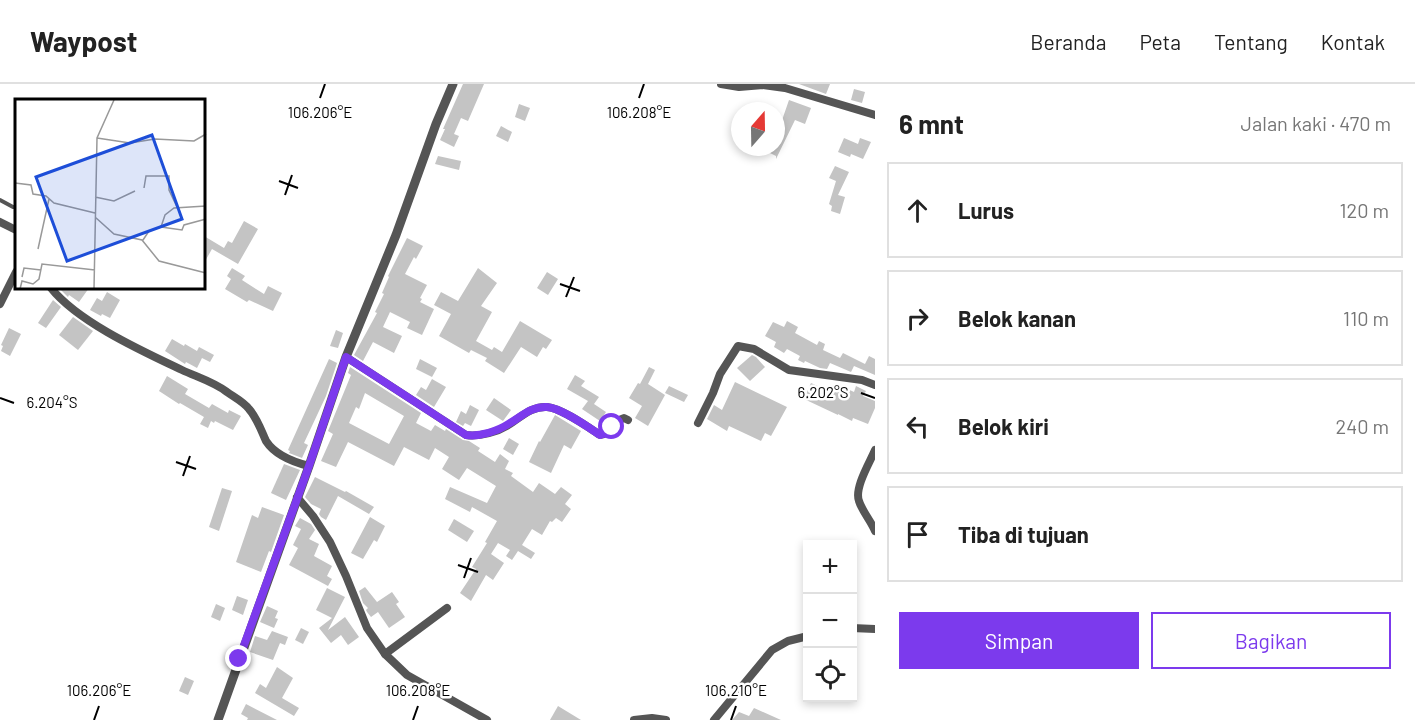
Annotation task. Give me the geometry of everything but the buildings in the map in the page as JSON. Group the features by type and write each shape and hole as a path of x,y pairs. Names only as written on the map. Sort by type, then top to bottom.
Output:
{"street":[{"path":"218,720 346,357 396,235 453,84"},
{"path":"721,84 739,87 786,86 875,115"},
{"path":"0,222 15,230"},
{"path":"0,304 15,274"},
{"path":"53,290 86,319 225,390 248,407 273,451 309,466"},
{"path":"698,423 720,374 738,346 754,349 789,370 862,380 875,385"},
{"path":"346,357 466,435 491,432 508,425 526,411 537,408 549,407 566,414 600,435 609,432 620,418 628,420"},
{"path":"875,450 858,493 859,502 875,531"},
{"path":"297,497 330,542 368,628 385,654 407,675 487,720"},
{"path":"385,654 447,608"},
{"path":"857,628 874,627"},
{"path":"714,720 772,650 788,641 803,637"},
{"path":"634,720 652,718 666,720"}],"lane":[{"path":"0,200 15,207"}],"route":[{"path":"239,659 346,357 466,435 483,434 499,429 526,411 549,407 566,414 600,435 609,432 612,427"}]}
